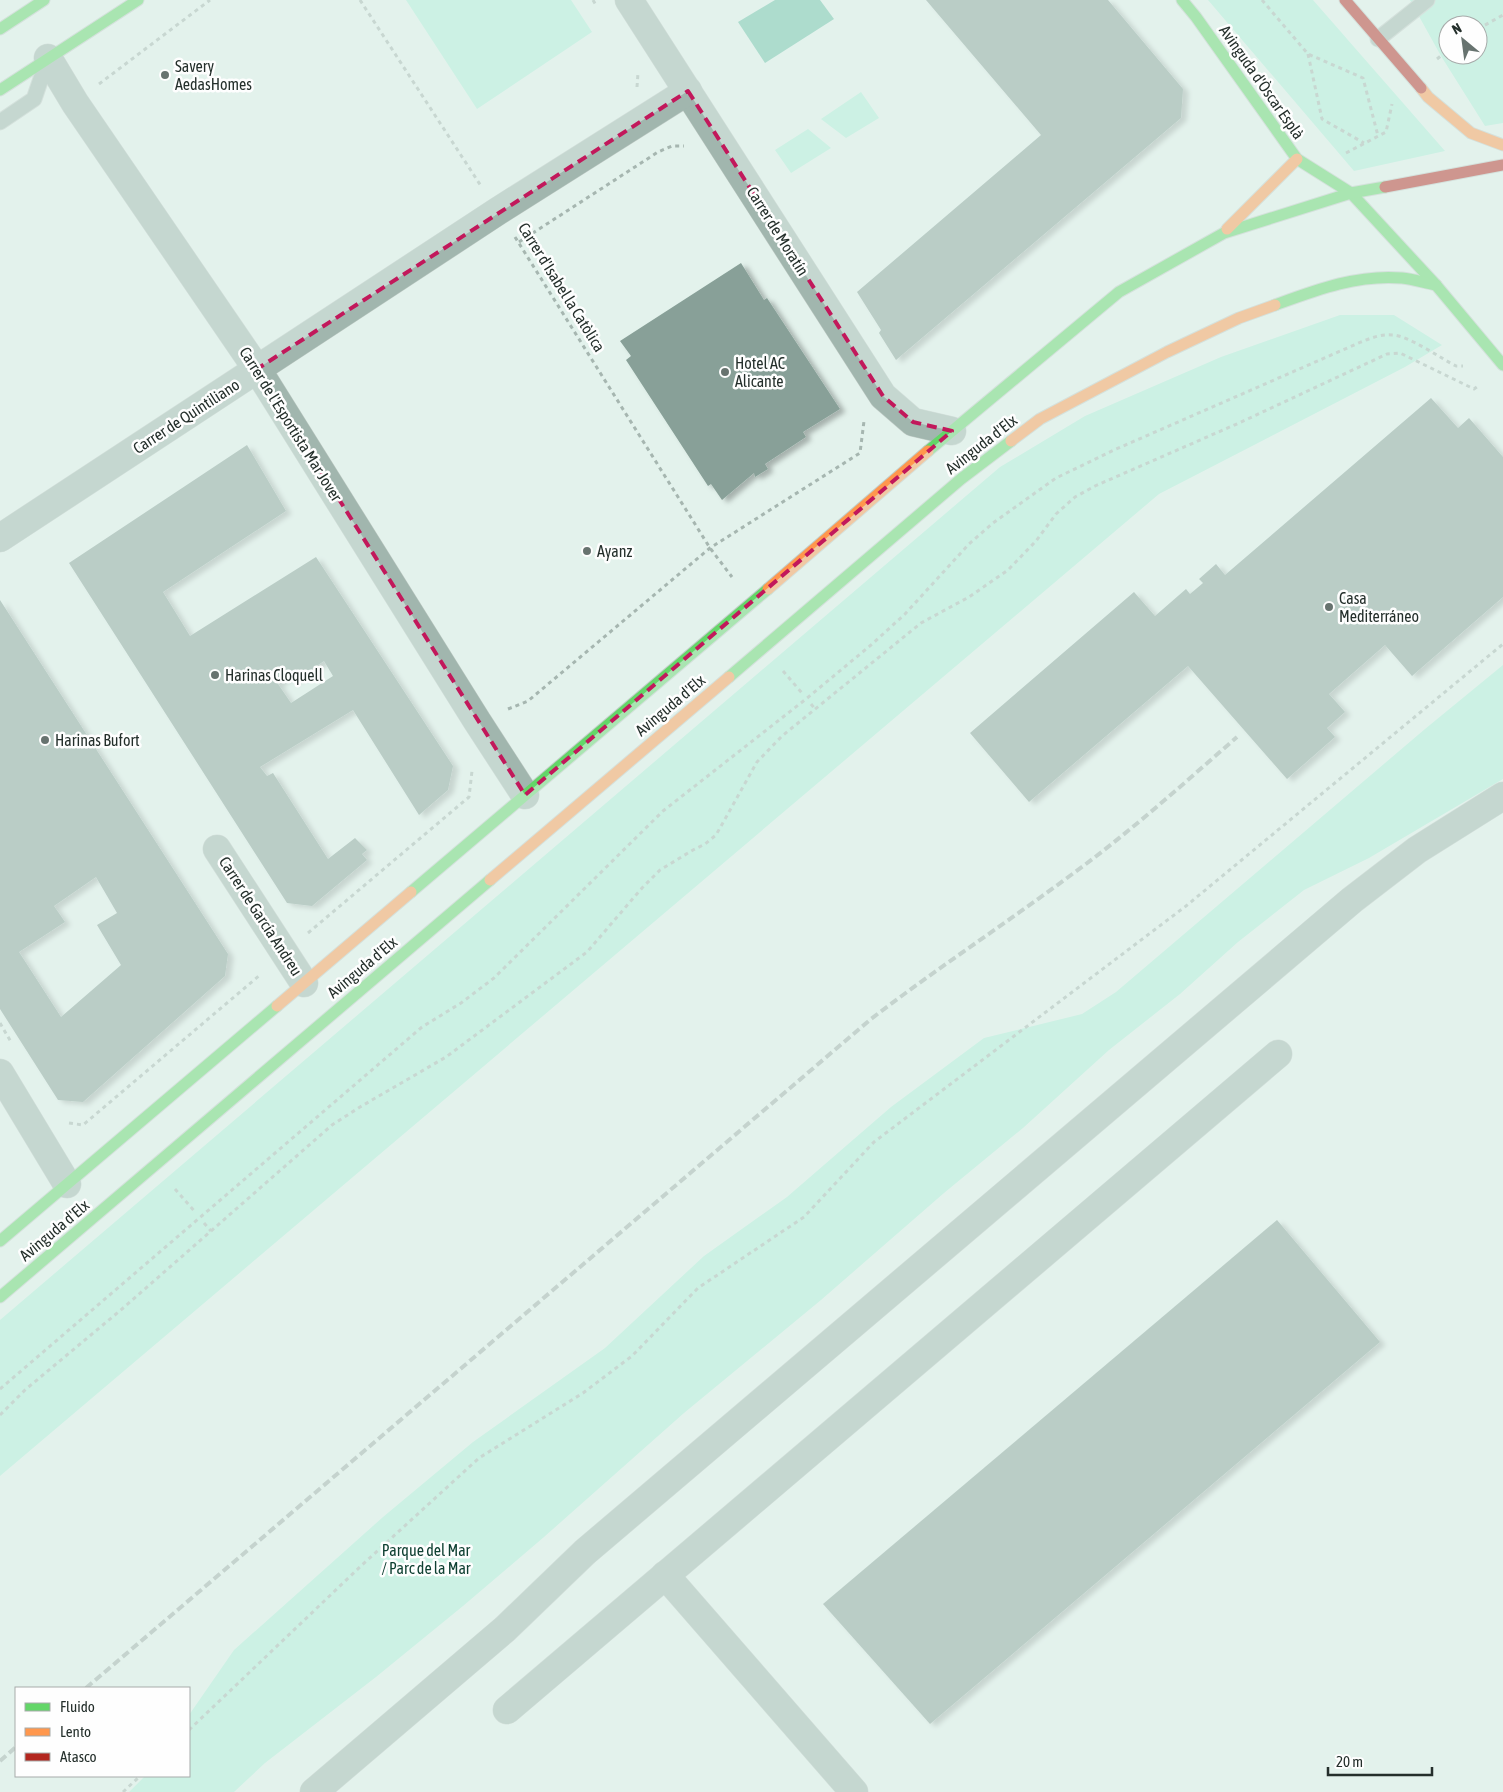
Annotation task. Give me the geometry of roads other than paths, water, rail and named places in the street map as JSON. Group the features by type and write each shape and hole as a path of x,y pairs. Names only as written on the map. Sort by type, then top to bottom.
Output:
{"main road":[{"path":"2,24 44,0"},
{"path":"0,90 114,10 138,0"},
{"name":"Avinguda d'Òscar Esplà","path":"1182,0 1196,16 1296,159 1351,193 1436,285 1503,364"},
{"path":"1345,0 1428,97 1471,133 1503,145"},
{"name":"Avinguda d'Òscar Esplà","path":"1224,233 1296,159"},
{"name":"Avinguda d'Elx","path":"0,1241 752,603 952,430 1119,292 1224,233 1351,193 1503,165"},
{"name":"Avinguda d'Elx","path":"0,1297 960,479 1040,419 1158,356 1239,318 1326,286 1363,278 1402,278 1436,285"}],"street":[{"name":"Carrer de Moratín","path":"629,0 883,396 913,422 952,430"},
{"name":"Carrer de l'Esportista Mar Jover","path":"48,58 75,103 257,369 525,795"},
{"name":"Carrer de Quintiliano","path":"0,538 498,211 688,91"},
{"path":"314,1792 505,1629 585,1552 1352,900 1416,850 1503,796"},
{"name":"Carrer de García Andreu","path":"217,849 304,983"},
{"path":"507,1710 1278,1054"},
{"path":"0,1073 67,1184"},
{"path":"665,1575 854,1792"}],"lane":[{"path":"1378,38 1427,0"},
{"path":"0,122 34,99 48,58"}],"railway":[{"path":"87,1687 871,1019 1093,859 1156,808 1237,737"},
{"path":"0,1761 15,1748"}],"place":[{"name":"Savery AedasHomes","path":"165,75"},
{"name":"Hotel AC Alicante","path":"725,372"},
{"name":"Ayanz","path":"587,551"},
{"name":"Casa Mediterráneo","path":"1329,607"},
{"name":"Harinas Cloquell","path":"215,675"},
{"name":"Harinas Bufort","path":"45,740"}],"park label":[{"name":"Parque del Mar / Parc de la Mar","path":"426,1559"}]}
